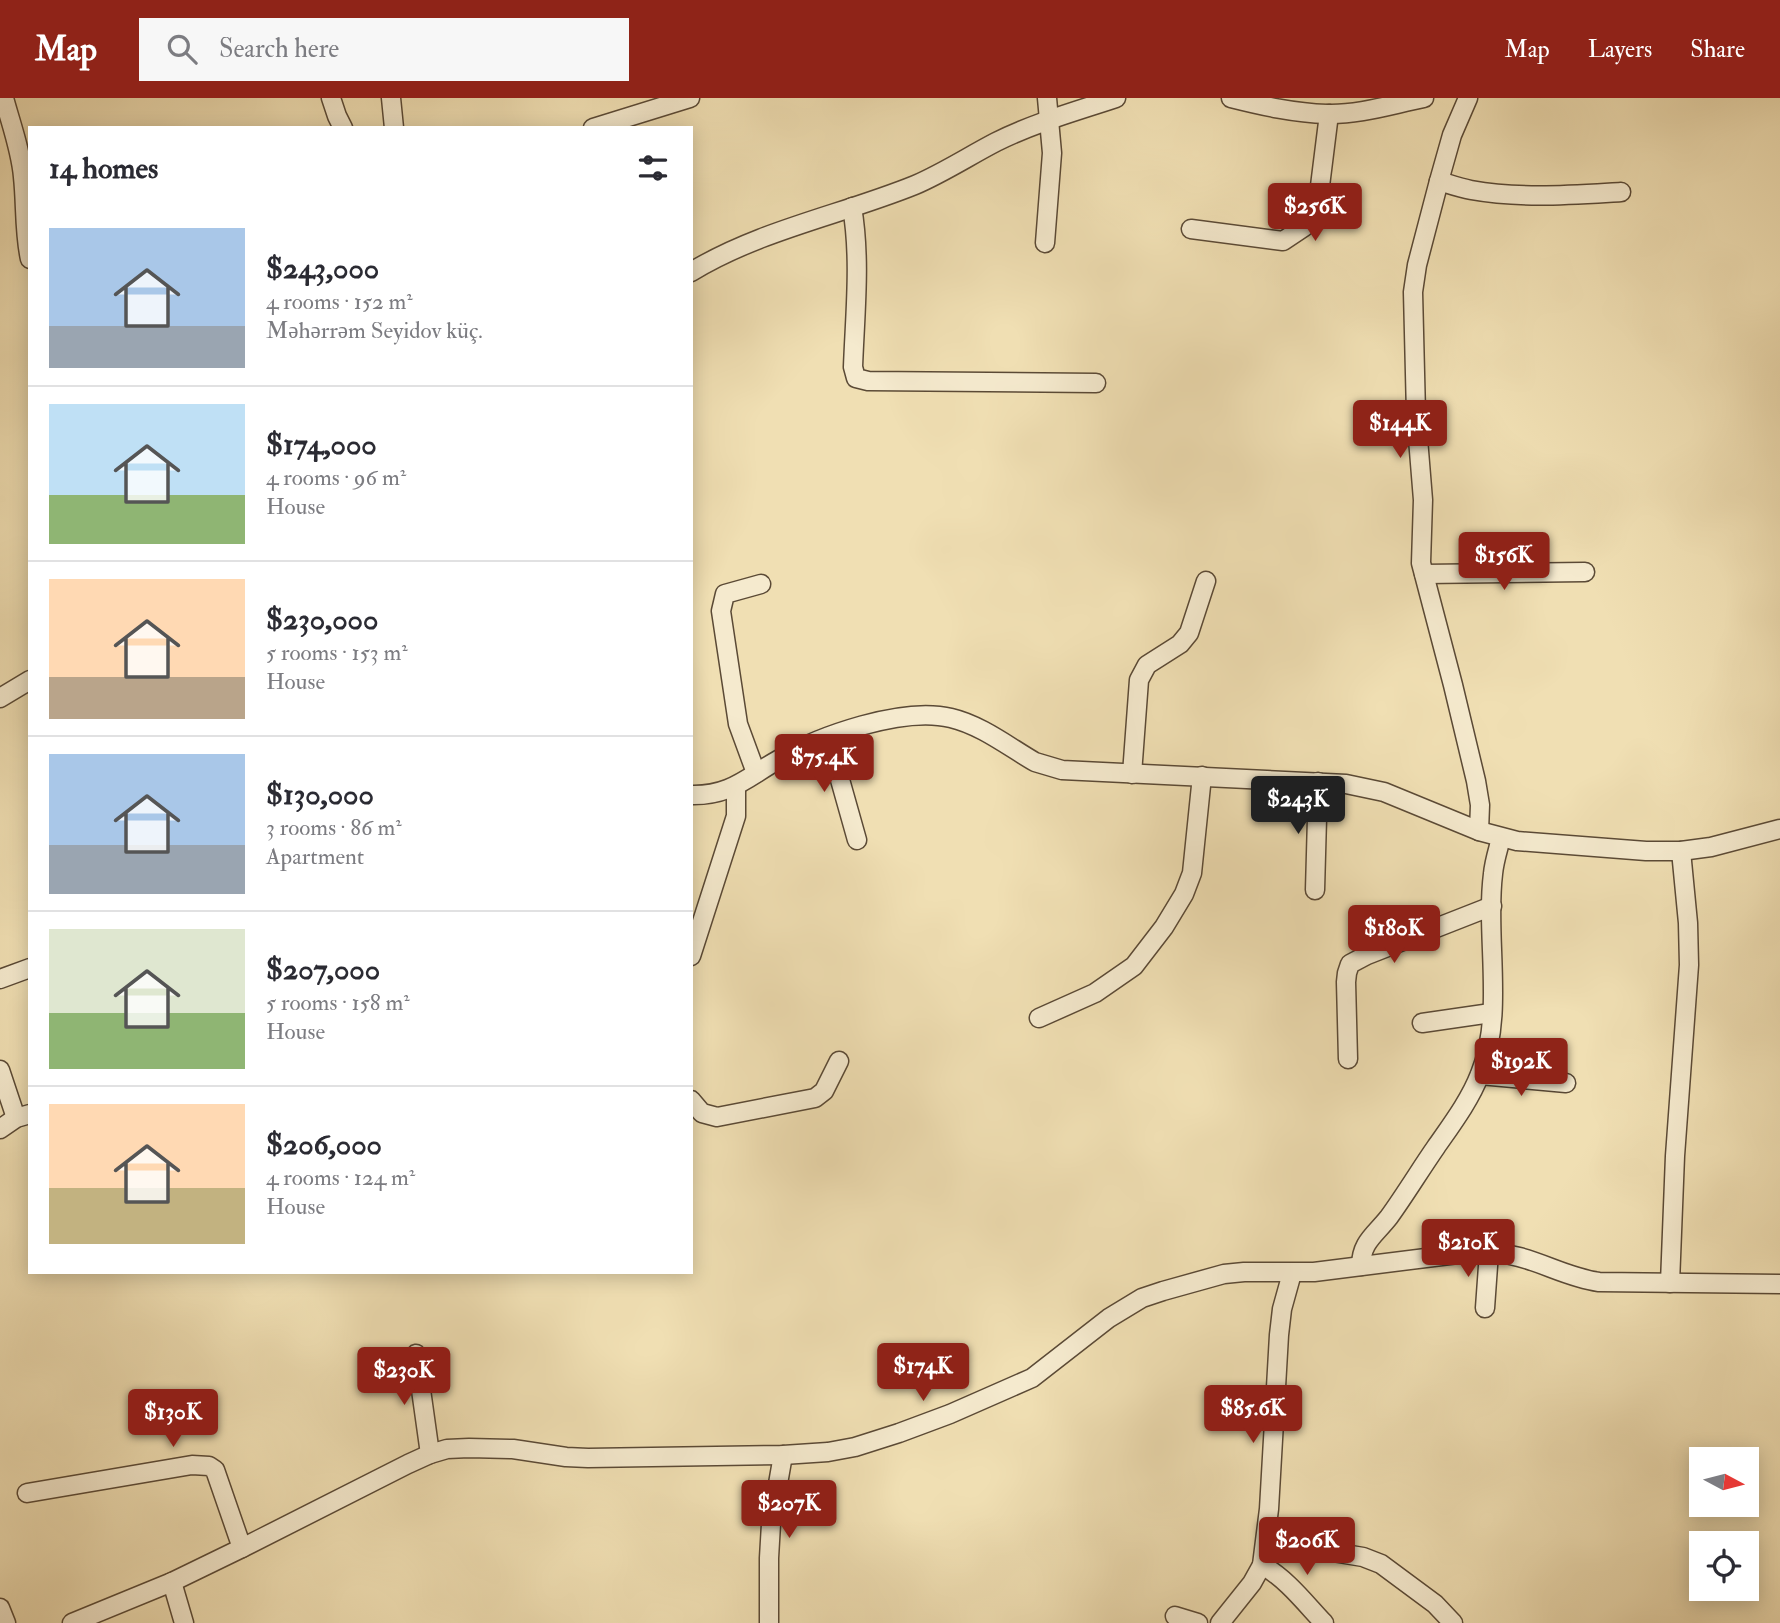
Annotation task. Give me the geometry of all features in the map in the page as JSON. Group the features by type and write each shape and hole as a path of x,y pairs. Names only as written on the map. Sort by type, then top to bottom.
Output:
{"street":[{"path":"4,98 23,175 28,245"},
{"path":"331,98 342,126"},
{"path":"391,98 394,126"},
{"path":"599,126 690,98"},
{"path":"1045,243 1052,153 1047,98"},
{"path":"693,271 758,239 916,184 998,141 1116,98"},
{"path":"1231,98 1266,107 1329,114 1357,112 1424,98"},
{"path":"1468,98 1452,135 1417,265 1413,292 1416,414 1423,500 1420,563 1476,781 1480,805 1479,831"},
{"path":"1191,229 1283,241 1304,227 1318,202 1329,114"},
{"path":"1439,181 1468,190 1510,195 1621,192"},
{"path":"852,207 858,261 853,367 856,378 868,381 1096,383"},
{"path":"1424,574 1585,572"},
{"path":"1132,774 1139,680 1147,665 1180,644 1189,633 1206,581"},
{"path":"756,773 738,724 721,611 725,594 761,584"},
{"path":"2,694 28,681"},
{"path":"693,795 720,793 807,745 828,737 865,725 919,715 950,717 966,723 1047,767 1132,774 1346,784 1384,792 1479,831 1517,841 1646,851 1681,851 1780,829"},
{"path":"828,737 857,840"},
{"path":"1039,1017 1095,993 1134,966 1164,927 1184,894 1192,873 1202,776"},
{"path":"1315,890 1318,782"},
{"path":"693,950 736,816 736,786"},
{"path":"1360,1266 1361,1254 1368,1241 1388,1218 1464,1105 1486,1057 1493,970 1493,874 1501,838"},
{"path":"1670,1283 1676,1142 1689,965 1681,851"},
{"path":"1348,1059 1346,982 1350,964 1492,906"},
{"path":"0,979 28,969"},
{"path":"1422,1023 1491,1013"},
{"path":"693,1102 702,1113 717,1117 815,1098 824,1091 839,1060"},
{"path":"0,1070 23,1116 0,1129"},
{"path":"1480,1075 1566,1083"},
{"path":"1485,1308 1489,1252"},
{"path":"72,1623 172,1582 430,1454 447,1449 513,1449 566,1457 783,1455 855,1447 950,1414 1032,1378 1109,1318 1142,1298 1224,1274 1314,1272 1489,1252 1521,1257 1580,1279 1614,1283 1780,1284"},
{"path":"1220,1623 1252,1583 1262,1565 1269,1508 1279,1335 1282,1309 1292,1273"},
{"path":"416,1354 430,1454"},
{"path":"769,1623 771,1524 783,1455"},
{"path":"27,1493 192,1465 209,1466 215,1470 242,1548"},
{"path":"1266,1541 1363,1557 1381,1564 1435,1604 1453,1623"},
{"path":"1262,1565 1284,1581 1324,1623"},
{"path":"172,1582 184,1623"},
{"path":"0,1608 6,1623"},
{"path":"1175,1616 1198,1623"}]}
